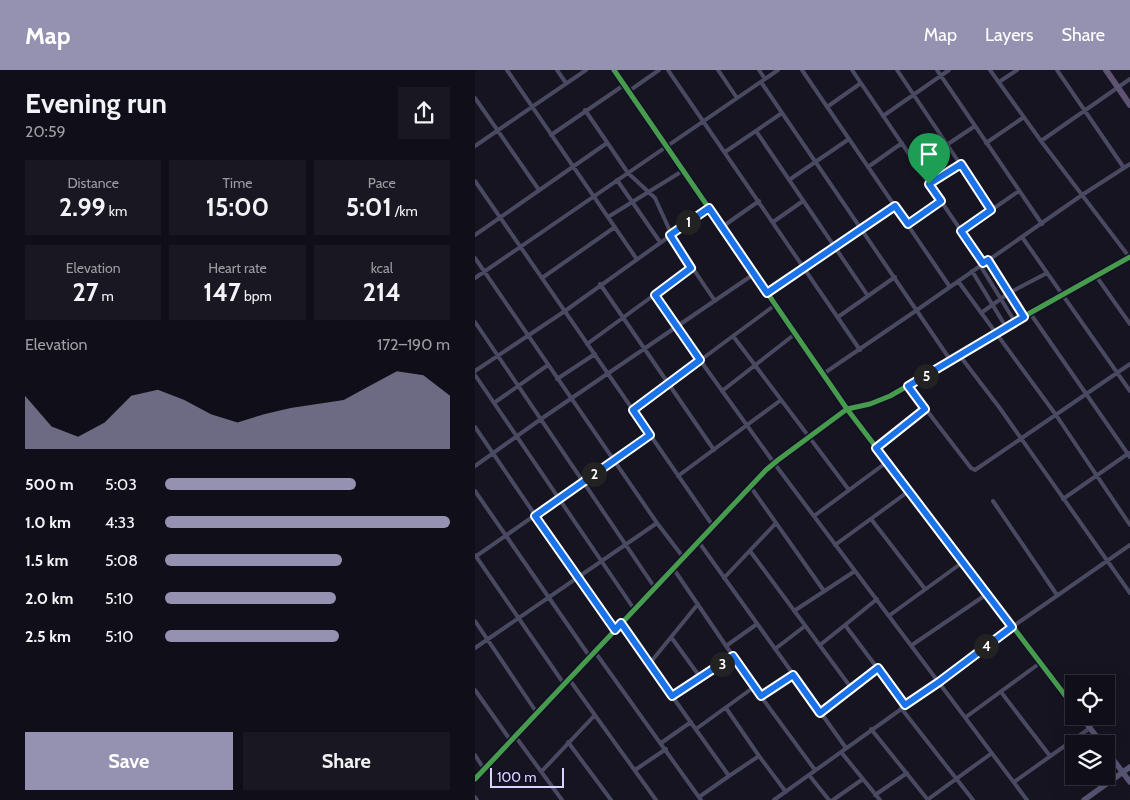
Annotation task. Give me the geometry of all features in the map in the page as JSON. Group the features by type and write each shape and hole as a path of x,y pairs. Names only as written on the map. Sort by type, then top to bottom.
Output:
{"main road":[{"path":"1106,70 1130,105"}],"street":[{"path":"507,70 636,258"},
{"path":"557,70 566,83"},
{"path":"475,146 586,70"},
{"path":"614,70 847,409 1065,695"},
{"path":"629,92 659,70"},
{"path":"668,70 860,350"},
{"path":"718,70 737,98"},
{"path":"759,70 765,79"},
{"path":"475,278 778,70"},
{"path":"802,70 950,287"},
{"path":"852,70 961,231 1015,322"},
{"path":"897,70 991,210"},
{"path":"937,70 1042,224"},
{"path":"883,116 949,70"},
{"path":"475,779 750,486 774,463 847,409 879,401 908,386 995,333 1130,257 1041,141 990,70"},
{"path":"999,82 1017,70"},
{"path":"1057,70 1124,168"},
{"path":"1041,141 1130,79"},
{"path":"761,82 951,361"},
{"path":"827,106 861,83"},
{"path":"551,135 624,84"},
{"path":"475,98 539,190"},
{"path":"585,110 628,172 649,191 659,205 670,235 715,301"},
{"path":"725,152 782,113"},
{"path":"986,143 1024,117"},
{"path":"948,144 975,126"},
{"path":"755,131 867,296"},
{"path":"789,180 849,139"},
{"path":"475,235 607,143"},
{"path":"868,166 902,143"},
{"path":"929,184 961,164"},
{"path":"823,374 981,264 1130,164"},
{"path":"608,217 684,170"},
{"path":"617,180 660,242"},
{"path":"475,181 713,526"},
{"path":"961,231 1019,191"},
{"path":"722,227 759,201"},
{"path":"773,222 803,201"},
{"path":"908,224 941,201"},
{"path":"767,293 895,206"},
{"path":"475,371 565,311 636,258 709,208"},
{"path":"542,278 615,227"},
{"path":"1022,237 1130,391"},
{"path":"475,258 657,523 683,557"},
{"path":"988,260 1024,317"},
{"path":"587,344 691,268"},
{"path":"972,271 1006,327"},
{"path":"981,313 1009,293 1047,273"},
{"path":"475,466 754,274"},
{"path":"1097,276 1130,324"},
{"path":"837,317 895,277"},
{"path":"958,281 1056,415 1130,525"},
{"path":"600,284 714,450"},
{"path":"655,295 774,463 1027,800"},
{"path":"633,410 775,305"},
{"path":"1030,313 1129,455 1063,499"},
{"path":"475,322 655,588"},
{"path":"722,391 795,334"},
{"path":"733,336 849,490"},
{"path":"557,379 595,354"},
{"path":"960,356 999,407 1130,593"},
{"path":"908,386 973,470 978,470 1130,364"},
{"path":"494,403 548,366"},
{"path":"475,375 634,609"},
{"path":"679,476 781,400"},
{"path":"876,448 925,409"},
{"path":"475,427 615,630"},
{"path":"564,684 475,556 650,435"},
{"path":"814,516 887,462"},
{"path":"750,486 824,591"},
{"path":"475,490 590,657"},
{"path":"835,545 909,491"},
{"path":"993,501 1057,595"},
{"path":"871,519 925,589"},
{"path":"475,648 603,562 657,523"},
{"path":"724,578 776,523"},
{"path":"698,541 845,748"},
{"path":"774,800 781,798 786,792 871,729 939,682 1057,595 1130,545"},
{"path":"750,551 852,689"},
{"path":"889,615 963,562"},
{"path":"673,568 754,687 815,770"},
{"path":"794,611 855,570"},
{"path":"912,645 987,594"},
{"path":"820,646 877,599"},
{"path":"650,663 698,604"},
{"path":"475,621 537,713"},
{"path":"621,623 729,776"},
{"path":"726,646 757,624"},
{"path":"845,625 905,705"},
{"path":"775,650 805,626"},
{"path":"671,637 700,677"},
{"path":"595,652 700,799 729,776 759,756"},
{"path":"672,696 733,656"},
{"path":"965,717 1040,663"},
{"path":"820,713 878,668"},
{"path":"761,696 793,675"},
{"path":"569,679 656,800"},
{"path":"696,729 754,687"},
{"path":"475,690 513,739 542,771 561,798 555,800"},
{"path":"1001,692 1050,756"},
{"path":"726,708 786,792"},
{"path":"901,708 973,800"},
{"path":"542,771 595,715"},
{"path":"661,742 691,722"},
{"path":"1088,725 1095,735"},
{"path":"1014,782 1090,728"},
{"path":"871,729 928,800 992,753"},
{"path":"568,742 611,800"},
{"path":"635,770 666,749"},
{"path":"841,752 879,800"},
{"path":"475,755 485,769"},
{"path":"1115,762 1130,782"},
{"path":"1085,800 1130,767"},
{"path":"875,794 907,773"},
{"path":"809,775 831,800 863,779"}],"cycle path":[{"path":"614,70 847,409 870,404 890,396 1030,313 1130,257"},
{"path":"475,779 766,470 847,409 1065,695"}],"route":[{"path":"961,164 991,210 961,231 983,263 988,260 1024,317 908,386 925,409 876,448 1012,627 905,705 878,668 820,713 793,675 761,696 733,656 672,696 621,623 615,630 535,516 650,435 633,410 700,360 655,295 691,268 670,235 709,208 767,293 895,206 908,224 941,201 929,184 961,164"}]}
